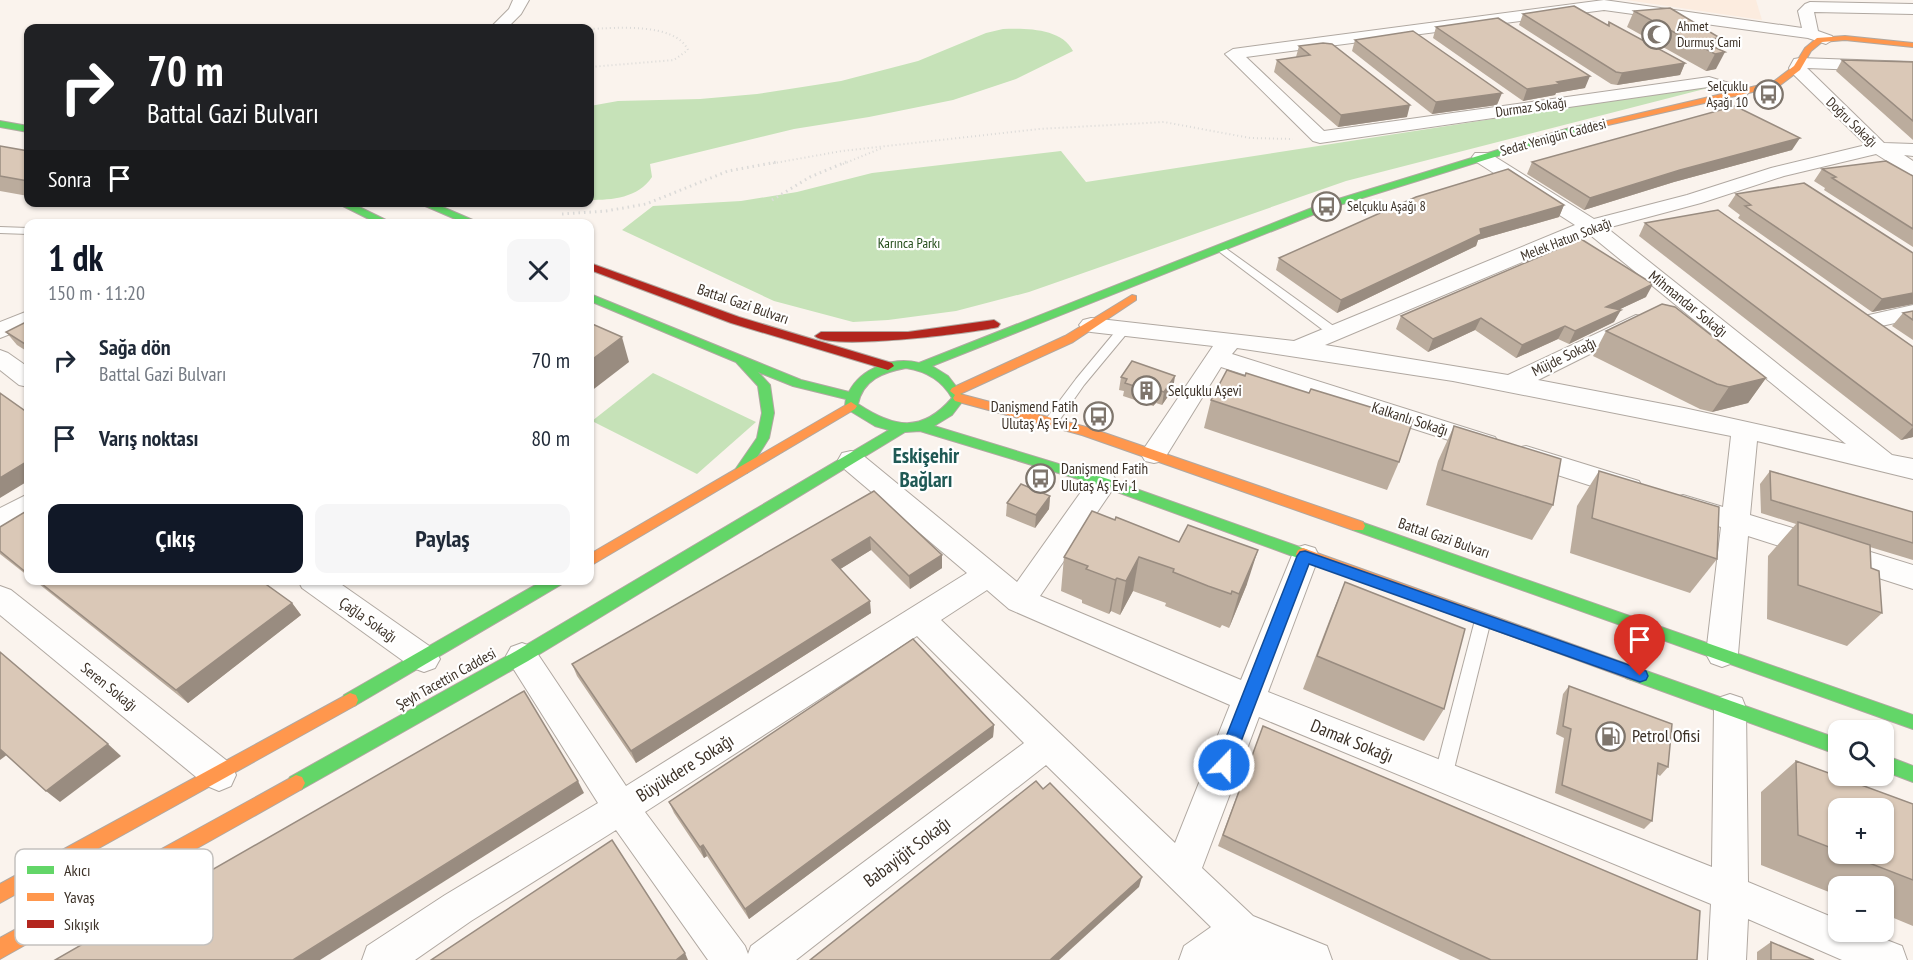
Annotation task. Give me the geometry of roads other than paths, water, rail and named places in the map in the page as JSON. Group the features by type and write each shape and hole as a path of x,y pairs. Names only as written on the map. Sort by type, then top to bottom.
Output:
{"street":[{"path":"502,24 516,11 521,0"},
{"path":"1327,42 1604,5 1693,17 1708,37 1780,29 1818,36 1913,45"},
{"path":"1818,36 1806,11 1810,7 1913,9"},
{"path":"1576,9 1597,20"},
{"path":"1494,20 1514,32"},
{"path":"1409,31 1427,44"},
{"name":"Sedat Yenigün Caddesi","path":"1189,261 1326,206 1482,157 1569,131 1776,84 1799,65 1808,50 1820,40 1818,36"},
{"path":"1327,42 1345,56"},
{"name":"Durmaz Sokağı","path":"1327,42 1233,54 1320,137 1709,82 1740,92"},
{"path":"1889,42 1913,61"},
{"path":"1799,65 1913,68"},
{"name":"Doğru Sokağı","path":"1799,65 1879,148 1913,169"},
{"path":"1688,70 1709,82"},
{"path":"1593,83 1613,96"},
{"path":"1501,96 1519,109"},
{"path":"1409,107 1428,122"},
{"path":"1,125 24,128"},
{"name":"Melek Hatun Sokağı","path":"1297,349 1591,226 1695,199 1778,172 1879,148 1913,150"},
{"name":"Mihmandar Sokağı","path":"1482,157 1591,226 1886,462"},
{"path":"1778,172 1797,185"},
{"path":"1695,199 1714,213"},
{"path":"351,207 378,219"},
{"path":"434,207 464,219"},
{"path":"594,559 741,472 851,401 858,384 888,366 924,365 1189,261"},
{"path":"594,299 797,383 851,401 870,421 902,428 922,427 943,420 952,411 958,394 1069,339 1189,261"},
{"name":"Battal Gazi Bulvarı","path":"594,267 735,320 888,366"},
{"name":"Müjde Sokağı","path":"1510,384 1683,300"},
{"path":"1848,308 1895,341"},
{"path":"771,331 832,337 899,335 964,330 1060,311"},
{"path":"1868,322 1913,312"},
{"path":"0,331 24,320"},
{"path":"1091,325 1124,329 1223,350 1297,349 1510,384 1745,430 1913,469"},
{"path":"1154,454 1223,350"},
{"name":"Kalkanlı Sokağı","path":"1223,350 1735,521 1913,577"},
{"path":"0,358 24,376"},
{"path":"740,359 764,385 768,413 763,438 741,472"},
{"path":"924,365 944,376 958,394"},
{"name":"Battal Gazi Bulvarı","path":"958,394 1154,454 1913,722"},
{"path":"922,427 1103,483 1828,743"},
{"name":"Şeyh Tacettin Caddesi","path":"178,849 522,656 902,428"},
{"path":"1722,654 1745,430"},
{"path":"1886,462 1913,456"},
{"name":"Damak Sokağı","path":"851,460 1020,600 1250,699 1730,893 1888,960"},
{"path":"1020,600 1103,483"},
{"path":"0,521 24,506"},
{"path":"1181,874 1305,556"},
{"name":"Büyükdere Sokağı","path":"381,960 458,908 621,808 988,575"},
{"name":"Çağla Sokağı","path":"319,585 424,659"},
{"name":"Şeyh Tacettin Caddesi","path":"83,849 424,659 549,585"},
{"name":"Seren Sokağı","path":"0,598 219,775"},
{"path":"920,620 1181,874 1243,944"},
{"path":"522,656 621,808 731,960"},
{"path":"1727,960 1730,893 1730,708"},
{"name":"Babayiğit Sokağı","path":"765,960 1048,744"},
{"path":"1894,767 1913,774"},
{"name":"Şeyh Tacettin Caddesi","path":"0,894 15,886"},
{"name":"Şeyh Tacettin Caddesi","path":"0,949 15,941"},
{"path":"1198,960 1243,944 1313,960"}],"lane":[{"path":"0,230 24,231"},
{"path":"1221,248 1335,333"},
{"path":"1051,422 1080,381 1124,329"},
{"path":"1443,777 1483,620"}],"place":[{"name":"Ahmet Durmuş Cami","path":"1656,34"},
{"name":"Selçuklu Aşağı 10","path":"1769,94"},
{"name":"Selçuklu Aşağı 8","path":"1326,206"},
{"name":"Selçuklu Aşevi","path":"1147,391"},
{"name":"Danişmend Fatih Ulutaş Aş Evi 2","path":"1099,416"},
{"name":"Danişmend Fatih Ulutaş Aş Evi 1","path":"1040,478"},
{"name":"Petrol Ofisi","path":"1611,736"}],"district":[{"name":"Eskişehir Bağları","path":"926,468"}],"park label":[{"name":"Karınca Parkı","path":"909,243"}]}
